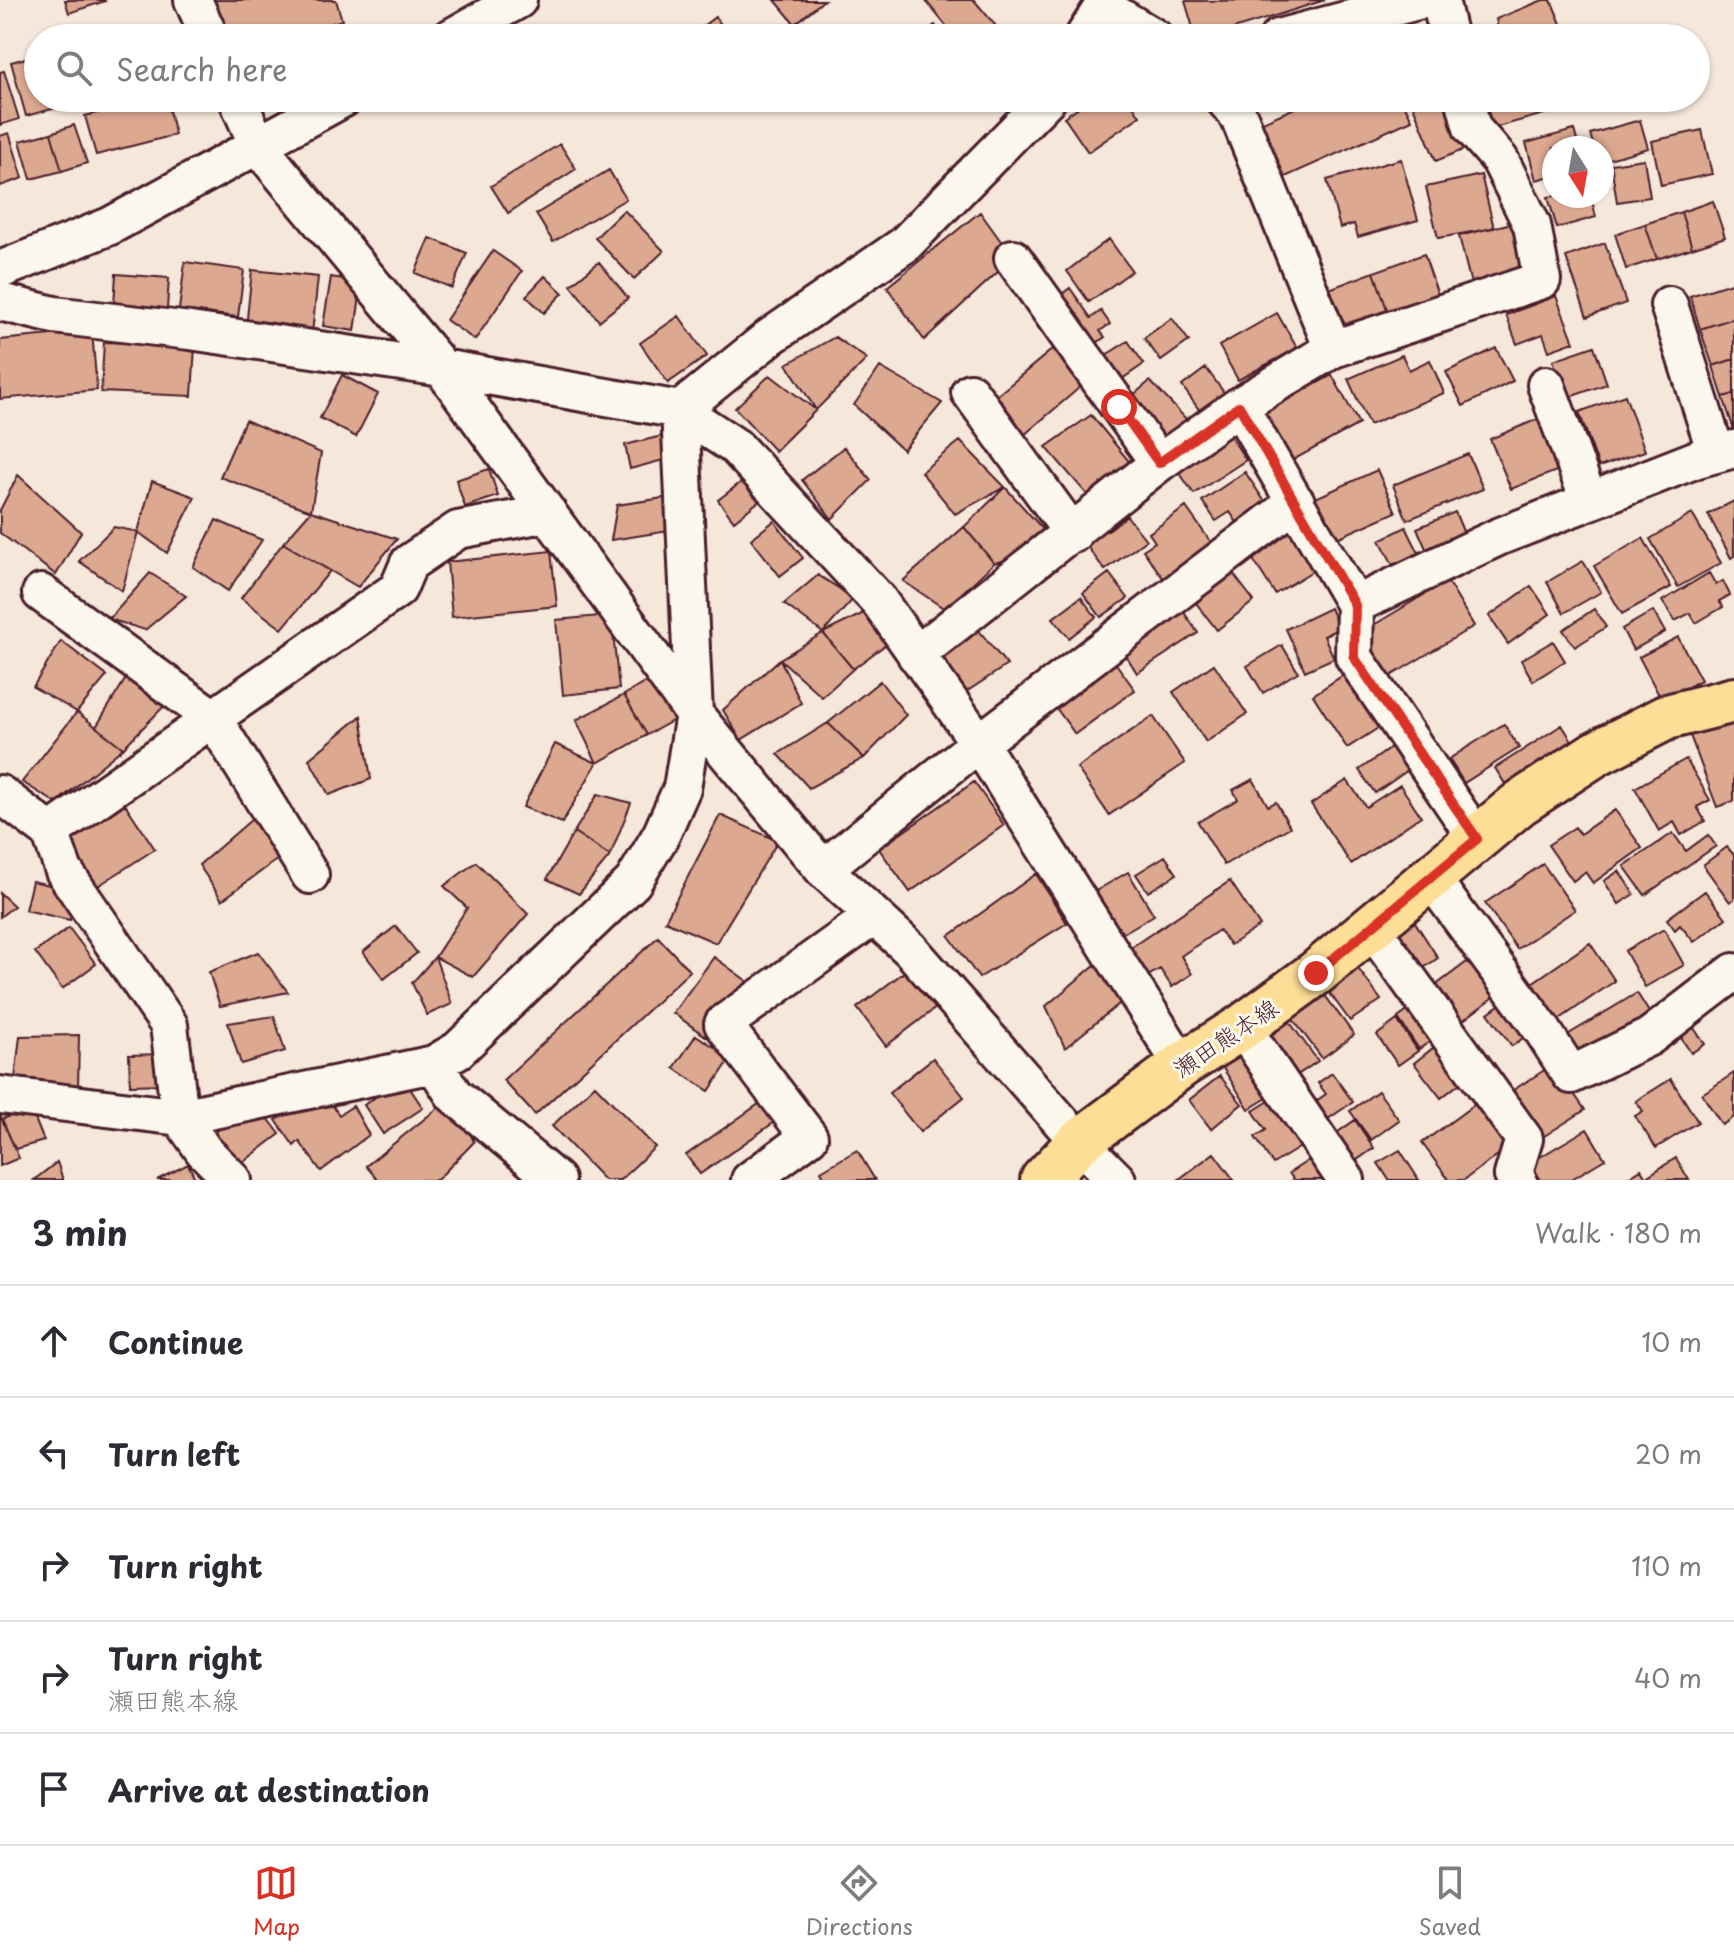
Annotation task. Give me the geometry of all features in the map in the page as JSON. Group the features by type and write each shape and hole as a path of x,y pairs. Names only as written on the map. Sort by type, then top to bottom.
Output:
{"main road":[{"name":"瀬田熊本線","path":"1043,1180 1079,1142 1182,1065 1242,1027 1316,973 1520,803 1595,754 1667,717 1734,700"}],"street":[{"path":"193,0 204,24"},
{"path":"475,24 518,0"},
{"path":"1331,24 1421,0"},
{"path":"1440,0 1446,24"},
{"path":"1091,24 1104,3 1135,24"},
{"path":"243,112 258,146 442,368 694,714 823,869 910,949 1079,1142 1117,1180"},
{"path":"0,270 110,226 319,112"},
{"path":"680,410 770,337 904,245 1034,112"},
{"path":"1235,112 1333,349"},
{"path":"916,655 1159,463 1239,406 1333,349 1542,280 1532,225 1500,160 1472,128 1468,112"},
{"path":"1013,258 1159,463"},
{"path":"0,302 54,315 190,331 442,368 680,410 736,447 879,601 979,743 1182,1065"},
{"path":"1355,605 1498,537 1725,451 1669,305"},
{"path":"1546,385 1589,501"},
{"path":"970,392 1073,534"},
{"path":"1239,406 1355,605 1354,657 1477,839"},
{"path":"0,1095 180,1117 434,1064 458,1050 633,882 661,835 682,788 694,714 680,410"},
{"path":"823,869 979,743 1296,502"},
{"path":"50,832 398,589 409,563 458,530 548,513"},
{"path":"41,593 213,718 310,875"},
{"path":"0,794 50,832 64,871 169,1025 180,1117 204,1151 233,1180"},
{"path":"1431,878 1543,1031 1571,1075 1649,1037 1734,972"},
{"path":"750,1180 809,1137 723,1024 874,916"},
{"path":"1371,927 1524,1139 1513,1175 1518,1180"},
{"path":"1242,1027 1346,1180"},
{"path":"434,1064 454,1095 556,1180"}],"building":[{"path":"65,0 104,0 105,1 69,13"},
{"path":"214,0 336,0 342,20 330,24 222,24"},
{"path":"775,0 824,0 795,24"},
{"path":"925,0 974,0 994,24 945,24"},
{"path":"1325,0 1249,24 1192,24 1185,1"},
{"path":"1543,0 1551,0 1561,24 1497,24 1496,19"},
{"path":"715,17 721,24 706,24"},
{"path":"24,59 24,109 11,62"},
{"path":"4,71 19,119 0,125 0,72"},
{"path":"101,112 169,112 175,135 96,155 85,116"},
{"path":"1071,112 1137,112 1140,116 1088,152 1064,117"},
{"path":"1286,112 1408,112 1412,120 1272,183 1251,127"},
{"path":"1416,112 1454,112 1470,147 1436,161"},
{"path":"1480,112 1551,112 1486,130"},
{"path":"1640,120 1648,148 1614,158 1614,136 1590,134"},
{"path":"74,125 87,163 62,171 51,133"},
{"path":"1574,130 1576,136 1552,136"},
{"path":"1702,130 1712,174 1661,185 1652,141"},
{"path":"9,133 23,178 0,186 0,136"},
{"path":"51,133 62,171 31,179 20,141"},
{"path":"1542,139 1542,178 1536,180 1526,143"},
{"path":"560,144 576,169 508,213 491,186"},
{"path":"1401,159 1418,220 1358,237 1354,224 1340,228 1327,180"},
{"path":"1644,159 1650,197 1617,202 1614,164"},
{"path":"609,170 626,199 553,242 536,214"},
{"path":"1481,175 1494,228 1438,238 1426,187"},
{"path":"1713,201 1725,237 1692,248 1681,212"},
{"path":"1551,208 1594,208 1596,217 1557,228"},
{"path":"624,210 664,251 634,279 595,238"},
{"path":"980,212 1013,258 924,340 887,287"},
{"path":"1681,212 1692,248 1657,259 1645,224"},
{"path":"1512,223 1527,270 1472,288 1459,236"},
{"path":"1645,224 1657,259 1626,269 1615,234"},
{"path":"430,238 467,253 452,288 415,273"},
{"path":"1109,239 1132,271 1089,302 1067,271"},
{"path":"1605,243 1626,303 1587,317 1566,257"},
{"path":"493,251 522,271 475,340 446,320"},
{"path":"1424,254 1439,298 1389,315 1374,272"},
{"path":"185,262 244,270 238,317 179,310"},
{"path":"599,262 628,298 599,321 571,285"},
{"path":"252,270 318,277 312,334 246,328"},
{"path":"1374,272 1389,315 1338,332 1321,292"},
{"path":"116,274 169,278 167,309 114,305"},
{"path":"545,276 563,293 544,313 526,296"},
{"path":"331,277 362,282 355,331 323,326"},
{"path":"1734,282 1734,318 1700,329 1690,296"},
{"path":"1070,288 1091,318 1101,311 1110,324 1100,331 1105,337 1085,351 1050,303"},
{"path":"1556,296 1574,342 1549,351 1543,334 1517,344 1506,315"},
{"path":"1277,313 1297,348 1238,380 1219,346"},
{"path":"679,316 707,356 668,383 640,343"},
{"path":"1172,318 1189,341 1161,361 1144,338"},
{"path":"1734,318 1734,359 1713,366 1700,329"},
{"path":"92,331 97,390 0,399 0,340"},
{"path":"835,337 867,359 816,410 787,364"},
{"path":"1128,341 1144,364 1116,383 1100,359"},
{"path":"104,342 195,345 192,396 101,392"},
{"path":"1594,346 1607,384 1567,398 1553,360"},
{"path":"1054,348 1085,383 1024,435 994,398"},
{"path":"1496,348 1513,381 1463,406 1446,372"},
{"path":"1402,355 1409,370 1430,360 1444,393 1369,425 1348,379"},
{"path":"1734,359 1734,394 1723,397 1713,366"},
{"path":"880,367 942,403 903,450 854,405"},
{"path":"1206,368 1228,398 1218,406 1212,402 1200,411 1182,386"},
{"path":"342,375 378,394 356,437 320,418"},
{"path":"770,375 816,410 775,451 735,408"},
{"path":"1332,375 1359,424 1282,466 1256,417"},
{"path":"1150,381 1189,422 1150,450 1119,407"},
{"path":"1734,394 1734,430 1723,397"},
{"path":"1625,395 1645,451 1599,467 1579,412"},
{"path":"1091,415 1133,466 1090,498 1046,447"},
{"path":"1543,417 1564,468 1511,489 1490,439"},
{"path":"245,420 321,453 311,511 220,477"},
{"path":"1229,434 1246,460 1194,494 1177,469"},
{"path":"662,436 667,459 630,469 625,445"},
{"path":"960,441 1005,487 955,514 921,472"},
{"path":"844,447 871,480 832,519 802,480"},
{"path":"1468,454 1483,489 1407,520 1393,485"},
{"path":"489,469 498,496 465,507 456,480"},
{"path":"1377,470 1396,512 1326,543 1307,502"},
{"path":"1245,472 1267,505 1238,524 1230,512 1216,521 1202,501"},
{"path":"18,475 81,532 56,575 0,533 0,510"},
{"path":"748,477 763,498 734,521 718,500"},
{"path":"152,481 195,497 167,553 138,532"},
{"path":"1005,487 1058,546 994,563 964,527"},
{"path":"664,498 669,531 611,540 617,505"},
{"path":"1734,501 1734,556 1731,558 1708,514"},
{"path":"1186,507 1215,548 1166,582 1143,550 1155,542 1149,533"},
{"path":"311,511 397,539 358,587 283,543"},
{"path":"1455,512 1465,536 1427,551 1417,528"},
{"path":"1692,514 1721,563 1678,587 1650,539"},
{"path":"1127,516 1146,540 1105,570 1082,540 1103,524 1107,531"},
{"path":"216,520 262,540 228,591 193,567"},
{"path":"774,521 803,558 780,576 751,539"},
{"path":"1286,525 1314,570 1275,594 1247,550"},
{"path":"114,527 138,532 122,591 79,561"},
{"path":"964,527 994,563 945,609 903,581"},
{"path":"1406,527 1419,553 1393,565 1380,540"},
{"path":"1643,538 1671,587 1622,614 1594,566"},
{"path":"283,543 330,571 282,629 241,598"},
{"path":"551,551 557,606 452,617 447,562"},
{"path":"1583,561 1601,592 1564,613 1547,582"},
{"path":"1228,567 1254,601 1217,630 1190,595"},
{"path":"150,573 186,596 145,630 109,619"},
{"path":"1109,573 1128,598 1101,617 1083,593"},
{"path":"1709,573 1716,585 1723,581 1730,595 1719,601 1723,607 1696,623 1690,613 1675,621 1662,601"},
{"path":"818,575 854,598 823,633 784,604"},
{"path":"1447,581 1474,626 1389,677 1362,632"},
{"path":"1531,586 1550,614 1508,644 1489,616"},
{"path":"1081,597 1096,617 1069,638 1053,618"},
{"path":"1179,605 1198,633 1137,673 1119,644"},
{"path":"1330,608 1339,628 1324,636 1334,658 1305,671 1286,629"},
{"path":"1594,609 1606,627 1575,647 1563,630"},
{"path":"1653,611 1665,632 1633,650 1622,629"},
{"path":"866,612 901,633 853,669 823,633"},
{"path":"611,615 619,689 563,695 556,620"},
{"path":"967,616 1007,665 963,694 916,655"},
{"path":"823,633 853,669 822,697 780,659"},
{"path":"1678,637 1701,680 1662,701 1639,657"},
{"path":"61,641 107,676 77,712 33,687"},
{"path":"1553,641 1565,661 1533,681 1521,660"},
{"path":"1282,645 1298,672 1263,693 1247,666"},
{"path":"780,659 801,703 741,740 723,710"},
{"path":"1114,661 1135,690 1075,734 1054,705"},
{"path":"1214,664 1247,714 1206,742 1173,692"},
{"path":"1351,670 1386,723 1347,748 1313,695"},
{"path":"128,675 178,692 123,748 96,727"},
{"path":"658,675 681,716 647,735 624,695"},
{"path":"880,681 906,715 864,758 828,723"},
{"path":"624,695 647,735 597,763 576,720"},
{"path":"77,712 123,748 56,803 22,782"},
{"path":"1734,713 1734,801 1717,807 1688,730"},
{"path":"361,716 371,779 329,795 309,759"},
{"path":"1153,716 1185,763 1109,815 1077,768"},
{"path":"828,723 864,758 809,788 778,754"},
{"path":"1504,724 1519,748 1464,783 1449,759"},
{"path":"1562,725 1581,755 1514,798 1495,768"},
{"path":"555,744 597,763 562,823 523,807"},
{"path":"1395,745 1411,768 1375,793 1359,770"},
{"path":"1686,759 1710,800 1697,807 1705,821 1681,835 1674,822 1659,831 1635,788"},
{"path":"1253,779 1268,806 1276,802 1290,827 1224,865 1198,822 1238,799 1233,790"},
{"path":"1347,780 1366,807 1400,785 1421,816 1351,864 1311,804"},
{"path":"974,782 1004,825 910,892 879,849"},
{"path":"598,794 631,803 610,856 574,832"},
{"path":"125,804 155,849 98,886 68,842"},
{"path":"267,806 293,848 222,900 199,865"},
{"path":"1615,810 1642,848 1593,883 1585,872 1573,881 1548,845 1575,827 1580,834"},
{"path":"720,815 778,841 716,943 665,921"},
{"path":"574,832 610,856 579,894 547,879"},
{"path":"1673,833 1686,851 1708,835 1716,846 1645,895 1624,866"},
{"path":"1727,847 1734,855 1734,899 1730,902 1703,865"},
{"path":"1165,856 1177,874 1148,892 1136,874"},
{"path":"476,862 528,914 473,977 435,957 467,908 444,886"},
{"path":"1543,864 1575,910 1517,949 1485,903"},
{"path":"1619,871 1634,894 1619,904 1604,881"},
{"path":"1128,872 1154,915 1120,935 1094,892"},
{"path":"1036,874 1067,923 979,978 949,936"},
{"path":"32,881 76,891 70,920 25,910"},
{"path":"1230,881 1260,926 1230,945 1219,930 1181,956 1192,974 1172,987 1160,969 1148,976 1130,948"},
{"path":"1705,891 1726,918 1694,942 1680,925 1675,930 1667,919"},
{"path":"0,893 14,906 0,917"},
{"path":"1413,919 1438,958 1419,971 1394,932"},
{"path":"396,926 417,953 384,979 363,952"},
{"path":"69,928 96,964 62,989 35,952"},
{"path":"1664,929 1684,965 1645,987 1625,951"},
{"path":"658,937 690,971 535,1115 503,1080"},
{"path":"1590,943 1615,981 1557,1021 1532,983"},
{"path":"258,952 288,992 220,1006 209,972"},
{"path":"1479,953 1506,988 1462,1021 1435,986"},
{"path":"435,957 452,1004 427,1015 412,983"},
{"path":"714,957 747,981 707,1037 673,1013"},
{"path":"1096,964 1125,999 1065,1048 1046,1006"},
{"path":"1357,967 1381,1000 1350,1021 1326,988"},
{"path":"908,969 937,1007 886,1046 857,1008"},
{"path":"1637,993 1655,1022 1580,1065 1564,1037"},
{"path":"1324,994 1354,1035 1322,1058 1292,1018"},
{"path":"1510,997 1534,1030 1512,1046 1488,1013"},
{"path":"1416,1005 1438,1036 1419,1049 1398,1018"},
{"path":"274,1016 285,1051 241,1064 228,1023"},
{"path":"1397,1020 1418,1051 1398,1065 1377,1035"},
{"path":"1289,1021 1318,1061 1290,1080 1262,1040"},
{"path":"1691,1024 1705,1044 1691,1053 1678,1033"},
{"path":"79,1035 78,1089 13,1096 20,1036"},
{"path":"696,1035 731,1058 709,1091 674,1068"},
{"path":"1438,1044 1465,1079 1441,1098 1414,1063"},
{"path":"1249,1052 1275,1093 1249,1109 1223,1068"},
{"path":"165,1054 166,1084 130,1085 129,1055"},
{"path":"933,1058 964,1097 920,1132 889,1093"},
{"path":"1554,1064 1585,1110 1538,1140 1507,1094"},
{"path":"1332,1073 1353,1102 1325,1121 1312,1104 1326,1094 1318,1083"},
{"path":"1734,1073 1734,1117 1722,1125 1702,1094"},
{"path":"1220,1076 1242,1104 1211,1129 1189,1100"},
{"path":"403,1078 423,1108 383,1134 364,1105"},
{"path":"1671,1079 1698,1122 1656,1148 1635,1116 1643,1111 1636,1101"},
{"path":"595,1085 655,1147 620,1180 604,1180 552,1126"},
{"path":"1378,1091 1399,1120 1371,1140 1350,1111"},
{"path":"325,1094 339,1115 353,1106 369,1135 321,1171 299,1141 294,1146 276,1120"},
{"path":"454,1095 474,1142 437,1180 378,1180 366,1166"},
{"path":"1277,1096 1307,1143 1273,1164 1255,1137 1266,1130 1253,1111"},
{"path":"766,1099 779,1119 700,1174 686,1155"},
{"path":"1482,1099 1514,1143 1464,1180 1449,1180 1422,1143"},
{"path":"255,1101 280,1134 238,1166 213,1134"},
{"path":"31,1109 44,1141 15,1149 2,1119"},
{"path":"0,1115 19,1158 0,1166"},
{"path":"1355,1120 1374,1148 1347,1167 1327,1140"},
{"path":"1587,1129 1605,1159 1570,1180 1541,1180 1530,1163"},
{"path":"857,1150 875,1180 826,1180 821,1171"},
{"path":"1400,1150 1419,1180 1389,1180 1378,1163"},
{"path":"1214,1153 1234,1180 1178,1180"},
{"path":"1312,1158 1328,1180 1294,1180 1289,1173"},
{"path":"1676,1158 1689,1180 1624,1180 1641,1169 1646,1177"},
{"path":"57,1162 63,1180 34,1180"},
{"path":"188,1164 196,1180 157,1180"}],"route":[{"path":"1119,407 1159,463 1239,406 1355,605 1354,657 1477,839 1316,973"}]}
